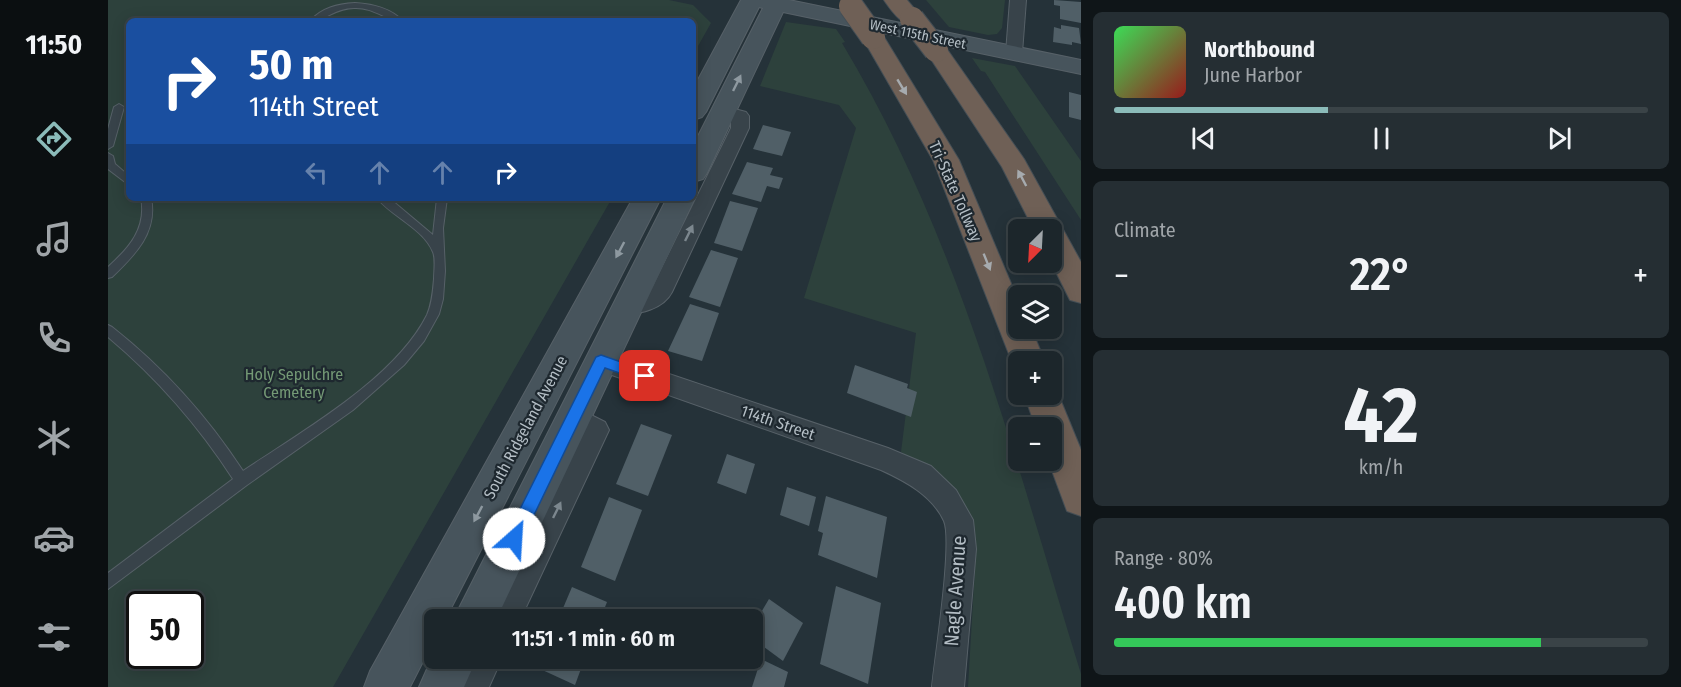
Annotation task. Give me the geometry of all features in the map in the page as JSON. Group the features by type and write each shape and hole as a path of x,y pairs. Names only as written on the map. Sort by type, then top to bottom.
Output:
{"highway":[{"path":"895,0 936,50 1015,165 1043,219"},
{"name":"Tri-State Tollway","path":"848,3 873,37 946,160 1024,351"},
{"path":"1062,254 1081,291"},
{"path":"1045,405 1081,498"}],"main road":[{"name":"West 115th Street","path":"765,1 1081,67"},
{"path":"696,167 723,112 765,1"},
{"path":"696,107 765,1"},
{"name":"South Ridgeland Avenue","path":"386,687 645,201"},
{"path":"479,609 680,201"},
{"path":"441,687 450,669"}],"street":[{"path":"1014,53 1018,0"},
{"path":"629,305 642,303 661,292 740,128 740,116 723,112"},
{"name":"114th Street","path":"601,361 888,460 921,475 946,499"},
{"path":"509,609 596,430 573,417"},
{"name":"Nagle Avenue","path":"946,499 959,520 961,549 948,687"},
{"path":"472,687 481,669"}],"lane":[{"path":"316,18 324,9 355,0 371,3 394,18"},
{"path":"108,146 119,107"},
{"path":"108,156 110,165 126,179"},
{"path":"108,274 128,255 145,230 149,221 146,201"},
{"path":"386,201 428,236 438,252"},
{"path":"108,582 241,480 344,409 396,364 432,316 439,291 442,270 438,252 437,223 441,201"},
{"path":"108,330 159,374 189,407 218,442 241,480"}],"green space":[{"name":"Holy Sepulchre Cemetery","path":"108,0 669,0 693,5 711,23 696,50 696,18 126,18 126,201 610,201 333,687 108,687"},
{"path":"926,0 1005,0 1002,28 997,34 988,35 949,27"},
{"path":"786,22 836,29 845,42 842,43 883,117 952,271 1008,434 1008,471 1019,471 1081,674 1081,687 968,687 975,568 970,523 925,468 901,452 916,333 804,298 856,128 839,105 760,86"},
{"path":"972,58 1015,66 1081,161 1081,220 985,72 981,71"}],"building":[{"path":"1054,0 1081,2 1081,23 1060,19 1060,6 1054,5"},
{"path":"1061,25 1079,28 1081,44 1053,42 1054,27 1061,29"},
{"path":"1069,92 1081,95 1081,120 1069,117"},
{"path":"763,125 791,132 782,156 753,149"},
{"path":"747,162 773,168 770,175 783,178 779,189 767,186 761,202 732,194"},
{"path":"730,201 758,208 742,251 714,243"},
{"path":"711,250 738,258 720,307 689,297"},
{"path":"690,304 719,313 702,361 668,351"},
{"path":"855,365 908,384 907,388 917,392 911,417 847,393"},
{"path":"641,424 672,435 648,496 616,484"},
{"path":"727,454 755,464 746,494 717,483"},
{"path":"787,487 816,497 809,526 780,515"},
{"path":"826,496 887,517 877,578 818,555 823,533 818,531"},
{"path":"609,497 642,510 615,581 581,567"},
{"path":"836,586 881,603 868,684 820,664"},
{"path":"572,587 607,602 604,609 563,609"},
{"path":"769,599 803,623 783,661 763,646 763,609"},
{"path":"763,660 788,672 784,687 752,687 758,669 763,669"},
{"path":"540,669 581,669 575,685"}],"route":[{"path":"514,539 601,361 645,376"}]}
